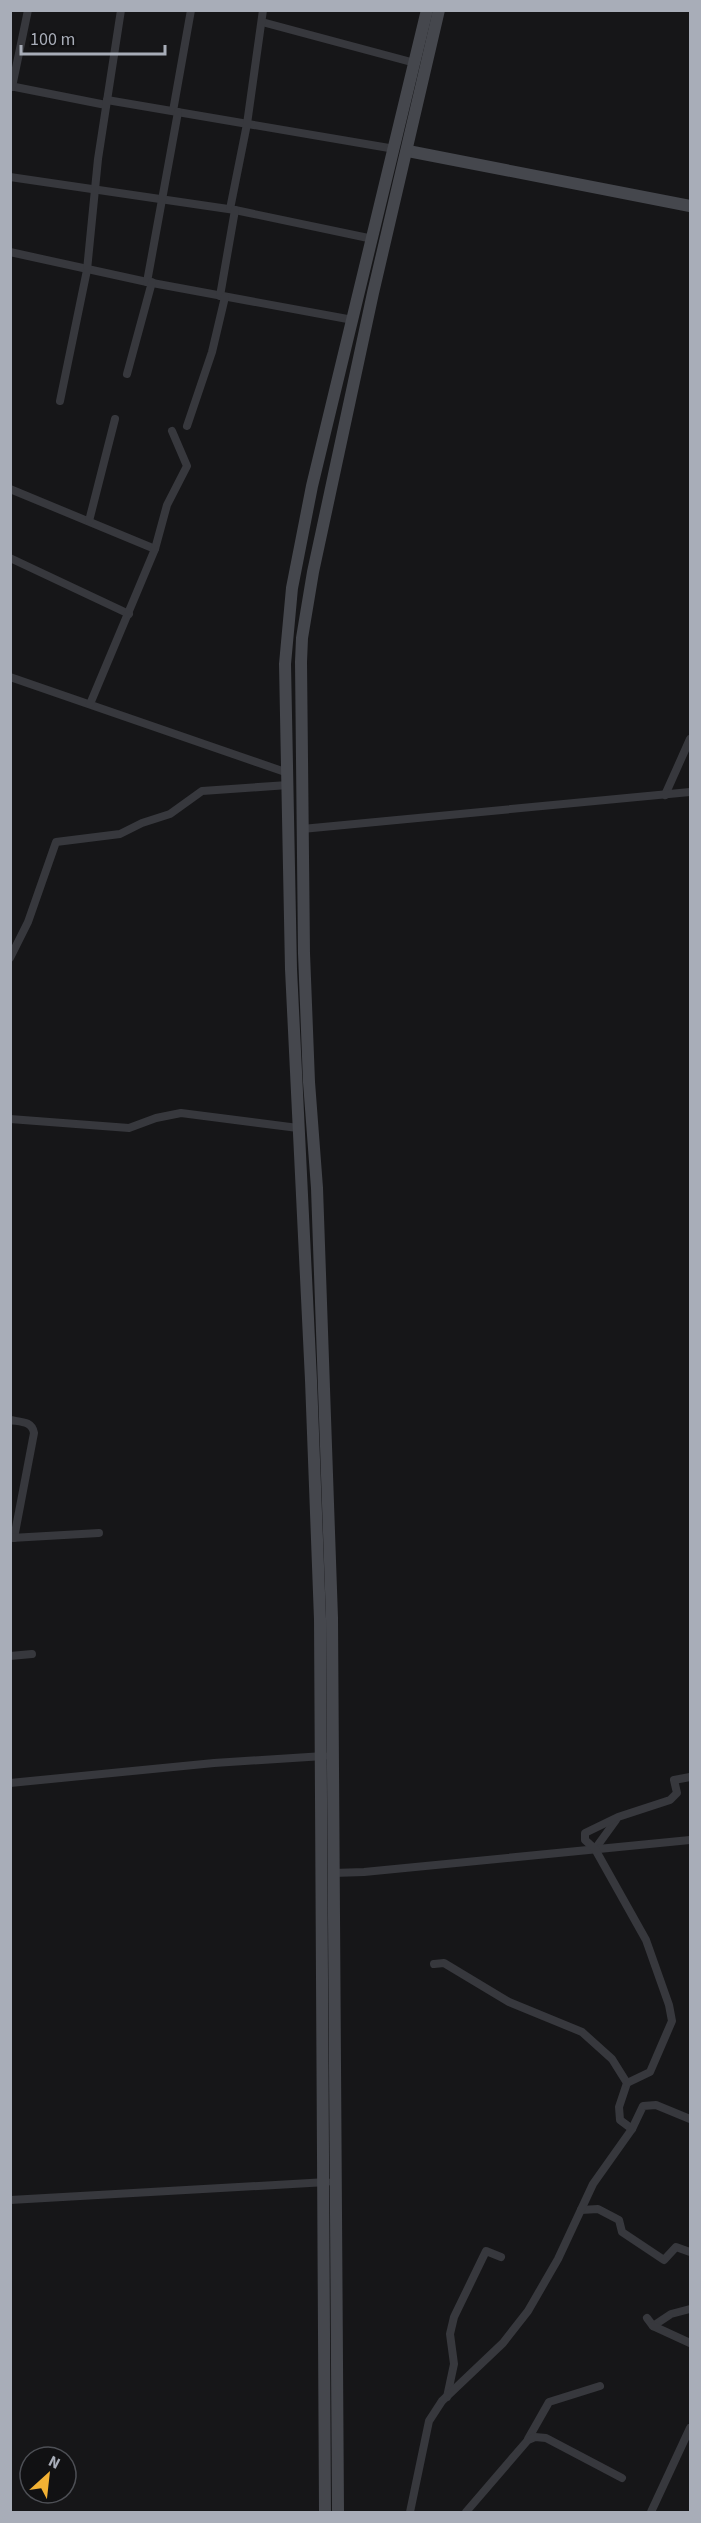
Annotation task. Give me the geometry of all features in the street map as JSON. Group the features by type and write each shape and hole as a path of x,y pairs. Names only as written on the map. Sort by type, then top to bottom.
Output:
{"main road":[{"path":"338,2512 330,2182 326,1757 331,1583 317,1188 307,1047 302,829 302,654 313,572 373,293 401,150 415,63 427,10"},
{"path":"325,2512 333,1873 291,969 288,779 284,699 289,607 312,486 373,239 401,150 439,10"},
{"path":"401,150 690,206"}],"street":[{"path":"28,10 11,86 176,111 401,150"},
{"path":"60,401 87,270 106,102 121,10"},
{"path":"127,374 150,282 191,10"},
{"path":"187,426 212,352 263,10"},
{"path":"262,22 415,63"},
{"path":"10,177 232,209 373,239"},
{"path":"10,252 87,270 353,320"},
{"path":"89,521 115,419"},
{"path":"90,704 155,549 167,505 186,466 172,431"},
{"path":"10,489 155,549"},
{"path":"10,558 129,614"},
{"path":"10,677 90,704 288,779"},
{"path":"665,795 690,739"},
{"path":"10,958 28,922 56,842 120,834 142,823 170,814 202,791 288,779"},
{"path":"302,829 690,792"},
{"path":"10,1119 129,1128 156,1118 181,1113 298,1128"},
{"path":"10,1420 29,1423 33,1426 34,1433 12,1538 99,1533"},
{"path":"10,1656 32,1654"},
{"path":"10,1782 214,1763 326,1757"},
{"path":"632,2129 620,2120 619,2107 627,2083 650,2072 672,2021 646,1940 595,1849 585,1840 585,1833 618,1817 670,1800 677,1793 674,1780 690,1777"},
{"path":"595,1849 618,1817"},
{"path":"333,1873 364,1872 690,1840"},
{"path":"434,1964 444,1963 509,2002 582,2032 612,2059 627,2083"},
{"path":"410,2512 429,2421 446,2397 503,2343 528,2311 558,2259 593,2184 632,2129 643,2106 656,2105 690,2119"},
{"path":"10,2200 330,2182"},
{"path":"581,2210 598,2208 619,2220 622,2232 664,2260 676,2247 690,2252"},
{"path":"446,2397 453,2364 450,2334 454,2317 486,2251 501,2257"},
{"path":"653,2326 671,2314 690,2309"},
{"path":"647,2318 653,2326 690,2343"},
{"path":"466,2512 528,2440 549,2402 600,2386"},
{"path":"651,2512 690,2428"},
{"path":"528,2440 535,2437 546,2438 622,2478"}]}
